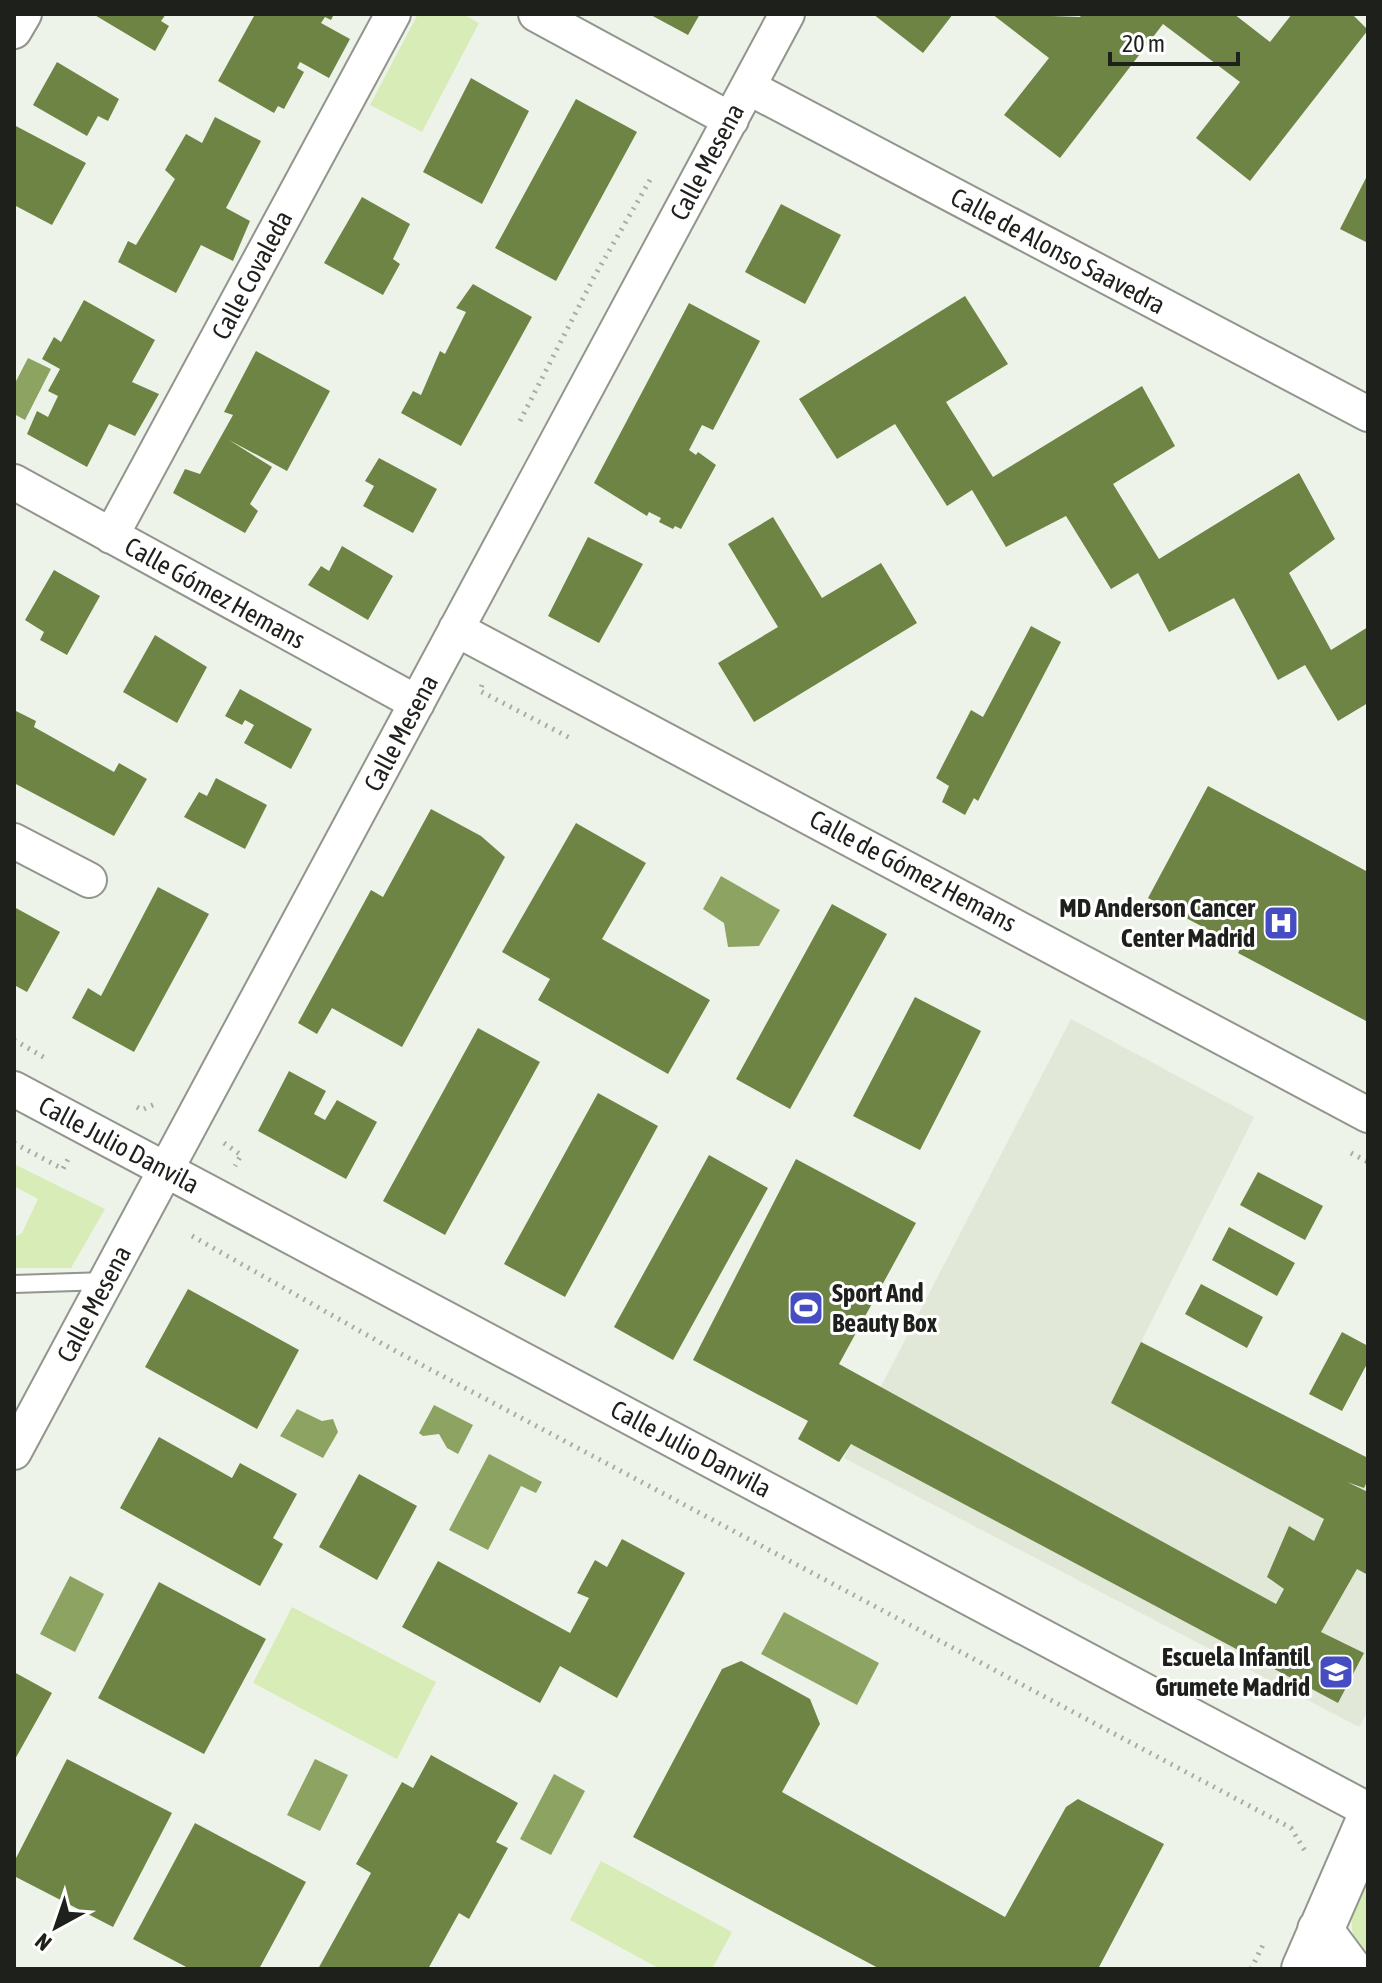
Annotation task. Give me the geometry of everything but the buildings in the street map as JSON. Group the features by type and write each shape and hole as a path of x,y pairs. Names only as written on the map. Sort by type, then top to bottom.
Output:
{"main road":[{"path":"1349,1969 1312,1950 1368,1822"}],"street":[{"path":"14,31 24,14"},
{"name":"Calle Covaleda","path":"111,536 393,14"},
{"path":"536,14 731,120"},
{"name":"Calle Mesena","path":"14,1452 787,14"},
{"name":"Calle de Alonso Saavedra","path":"748,87 1368,414"},
{"name":"Calle Gómez Hemans","path":"14,482 417,703"},
{"name":"Calle de Gómez Hemans","path":"456,629 1368,1115"},
{"path":"14,841 89,880"},
{"name":"Calle Julio Danvila","path":"14,1089 1368,1810"}],"lane":[{"path":"14,1284 106,1281"}],"path":[{"path":"14,1040 53,1062"},
{"path":"130,1104 142,1110 157,1103 241,1155 232,1170"},
{"path":"14,1143 63,1169"},
{"path":"192,1236 404,1356 1291,1828"}],"shaded area":[{"path":"418,14 463,14 479,23 422,132 370,105"},
{"path":"28,358 51,369 25,420 14,414 14,385"},
{"path":"721,876 780,910 759,946 728,947 724,923 703,909"},
{"path":"1071,1019 1254,1117 1141,1342 1368,1462 1368,1711 1359,1727 844,1458"},
{"path":"14,1164 105,1209 71,1268 14,1268 14,1237 22,1233 38,1199 14,1186"},
{"path":"434,1405 473,1425 458,1454 447,1448 439,1434 423,1436 419,1433"},
{"path":"297,1409 322,1421 333,1419 338,1432 323,1458 280,1436"},
{"path":"489,1454 542,1482 536,1493 521,1486 488,1550 449,1530"},
{"path":"70,1576 104,1594 75,1652 40,1634"},
{"path":"292,1607 436,1682 397,1759 253,1683"},
{"path":"784,1612 879,1663 857,1705 761,1654"},
{"path":"315,1759 348,1775 320,1831 287,1815"},
{"path":"554,1774 585,1791 551,1855 520,1839"},
{"path":"601,1861 732,1932 712,1969 660,1969 570,1920"},
{"path":"1368,1874 1368,1964 1355,1940 1352,1919"}],"place":[{"name":"MD Anderson Cancer Center Madrid","path":"1281,923"},
{"name":"Sport And Beauty Box","path":"806,1308"},
{"name":"Escuela Infantil Grumete Madrid","path":"1336,1672"}]}
